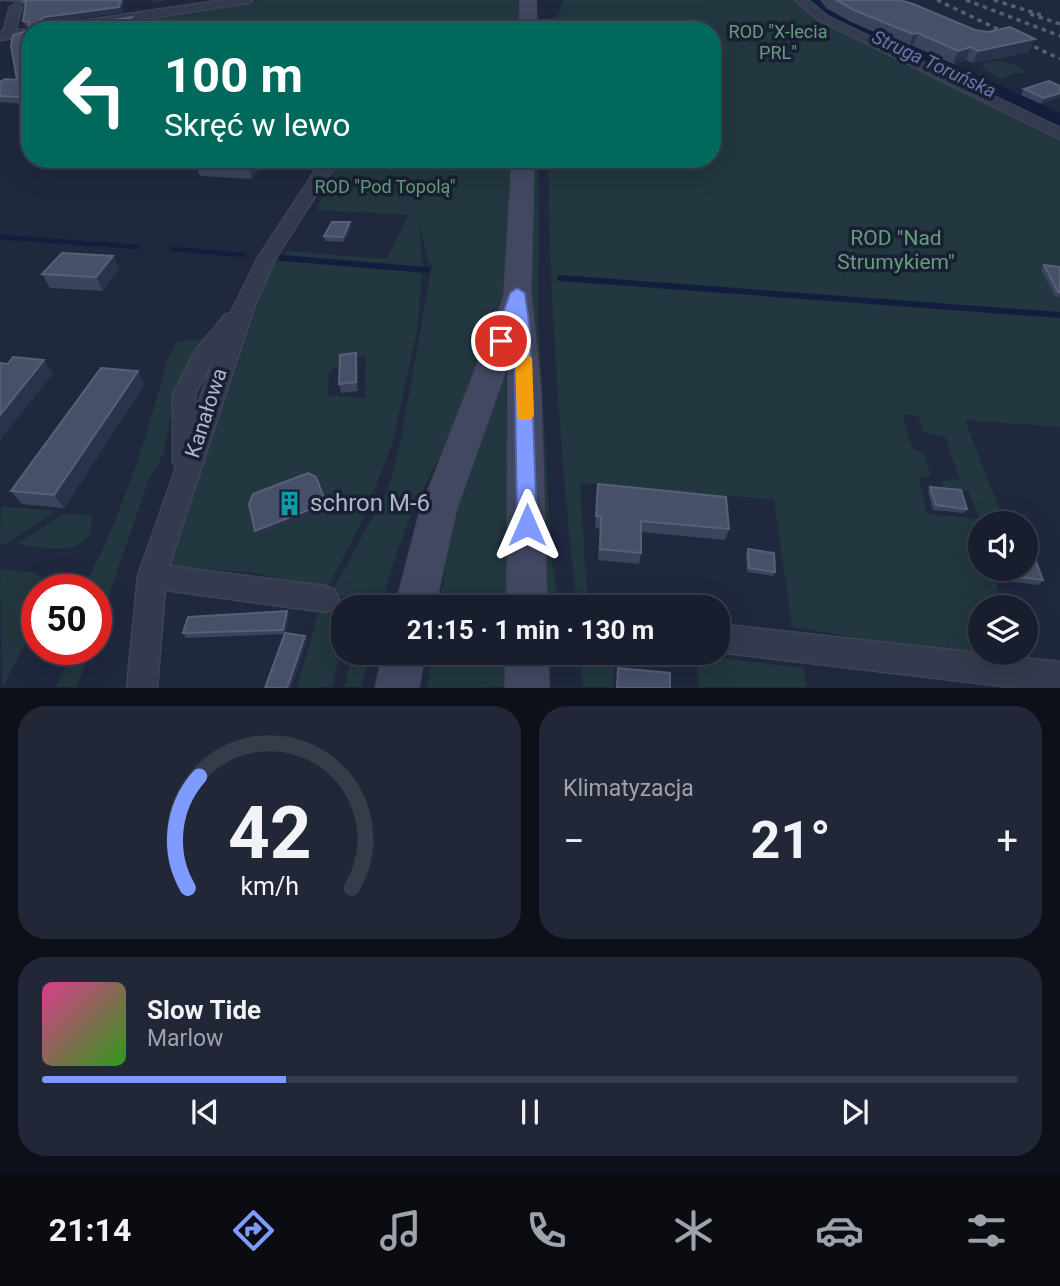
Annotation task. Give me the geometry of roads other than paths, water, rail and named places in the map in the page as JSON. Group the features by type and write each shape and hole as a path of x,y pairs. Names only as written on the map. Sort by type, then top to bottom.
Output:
{"main road":[{"path":"528,0 528,21"},
{"path":"523,168 517,293 523,330 527,595"},
{"path":"418,595 438,510 517,293"},
{"path":"397,688 402,665"},
{"path":"527,665 527,688"}],"street":[{"path":"139,0 140,21"},
{"path":"106,21 247,0"},
{"path":"801,0 823,18 1060,134"},
{"path":"4,36 16,7"},
{"name":"Kanałowa","path":"142,688 152,576 246,303 268,256 325,168"},
{"path":"152,576 325,599"},
{"path":"730,639 1060,677"}],"waterway":[{"name":"Struga Toruńska","path":"812,0 832,16 1060,122"},
{"path":"0,237 138,247"},
{"path":"172,249 244,255"},
{"path":"302,260 282,258 427,270"},
{"path":"560,278 1060,315"}],"railway":[{"path":"937,0 1060,59"},
{"path":"966,0 1060,36"},
{"path":"994,0 1041,15"},
{"path":"1030,14 1060,24"}],"place":[{"name":"schron M-6","path":"290,503"}],"park label":[{"name":"ROD \"X-lecia PRL\"","path":"778,41"},
{"name":"ROD \"Pod Topolą\"","path":"385,186"},
{"name":"ROD \"Nad Strumykiem\"","path":"896,250"}]}
